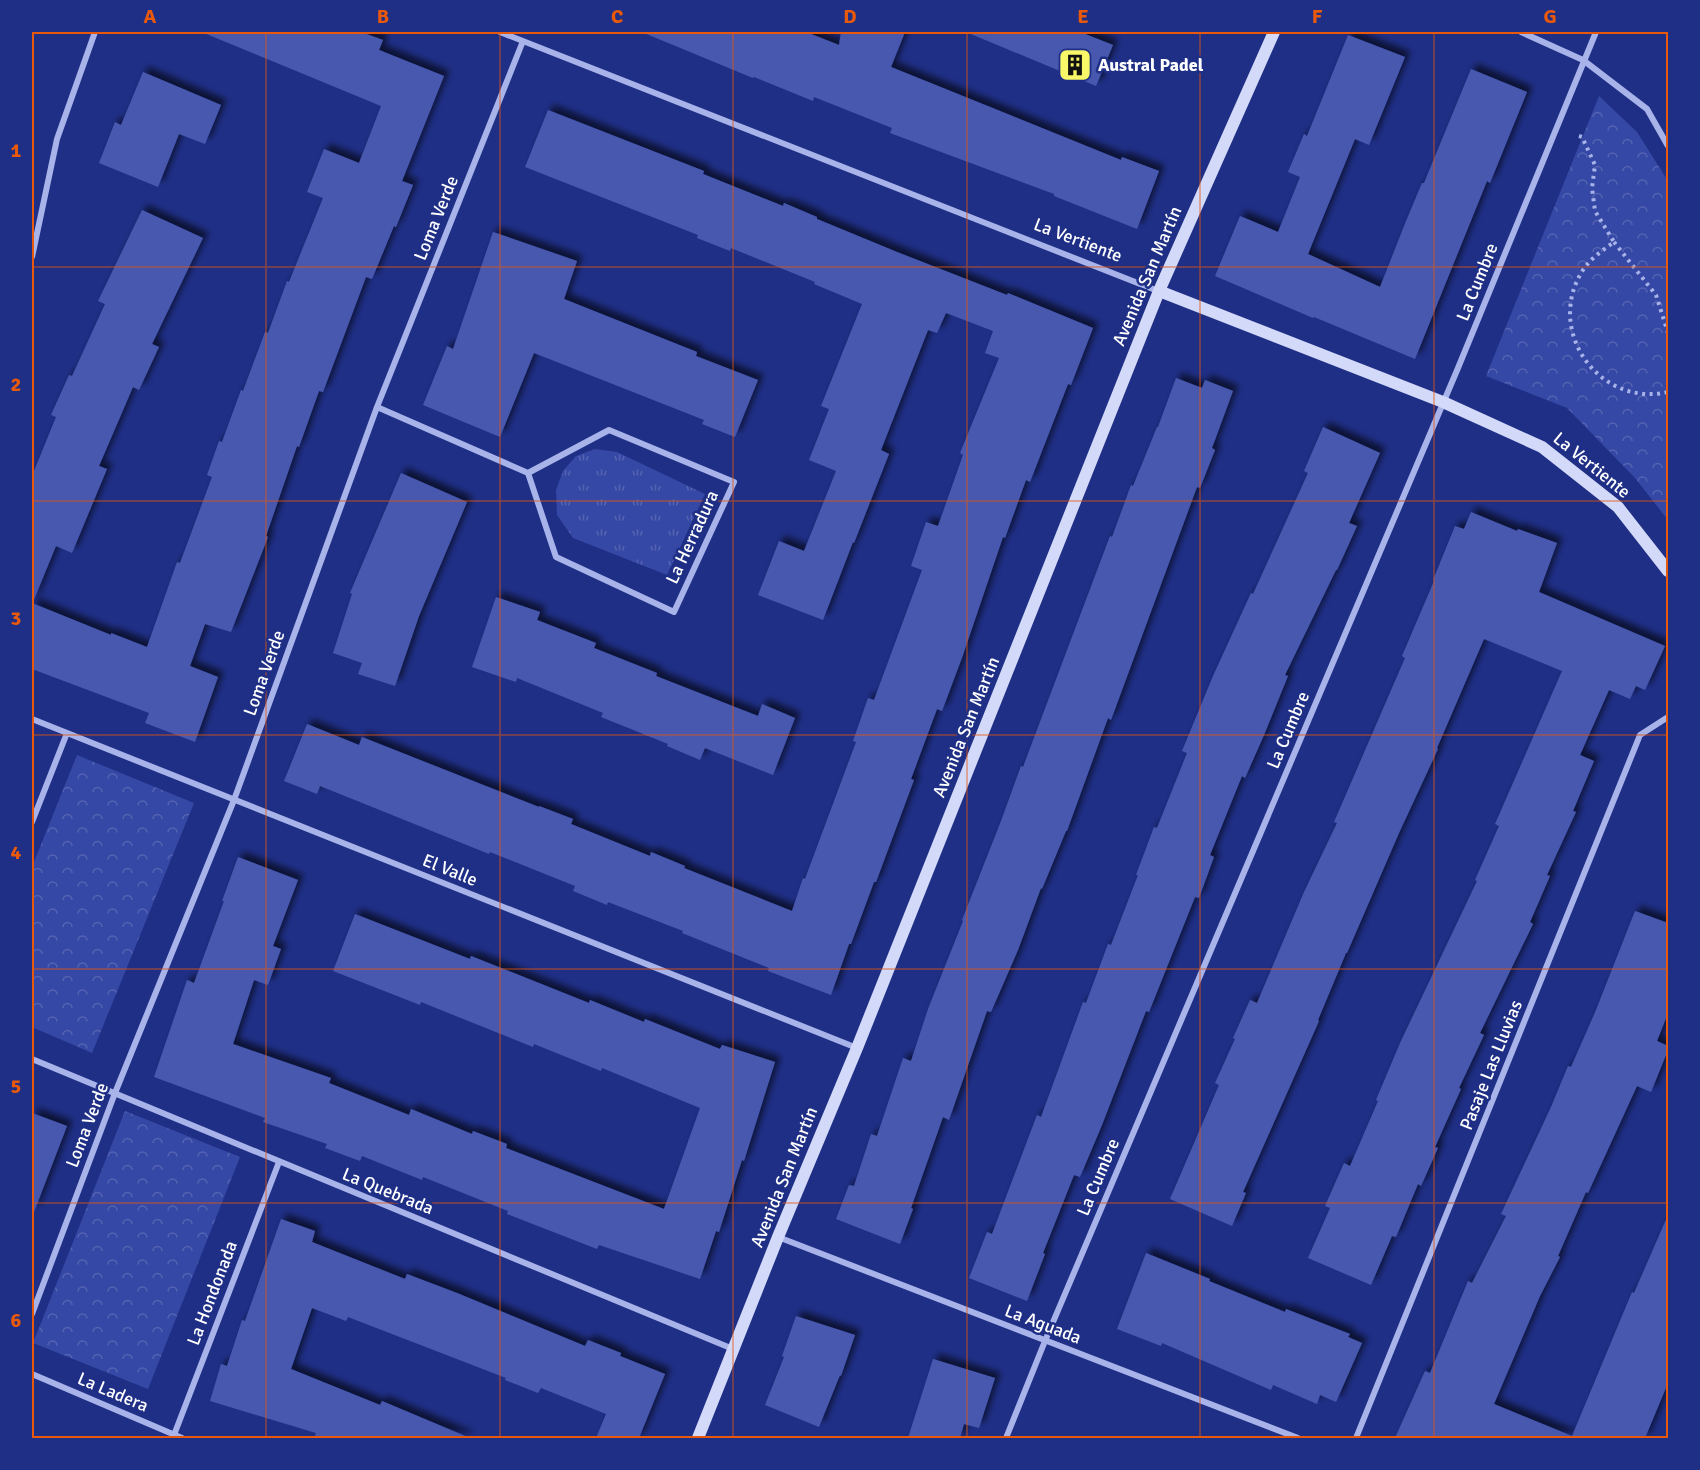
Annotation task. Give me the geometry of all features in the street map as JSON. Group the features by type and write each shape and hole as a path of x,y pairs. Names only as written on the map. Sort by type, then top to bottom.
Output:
{"street":[{"path":"32,257 57,139 95,32"},
{"name":"La Vertiente","path":"500,32 1443,402 1542,447 1618,507 1668,571"},
{"name":"Avenida San Martín","path":"698,1438 778,1237 857,1048 1159,291 1274,32"},
{"path":"1521,32 1583,60 1647,109 1668,146"},
{"name":"La Cumbre","path":"1006,1438 1443,402 1596,32"},
{"name":"Loma Verde","path":"32,1314 115,1093 234,800 377,407 524,41"},
{"path":"377,407 528,473"},
{"name":"La Herradura","path":"609,430 734,482 674,612 556,557 528,473 609,430"},
{"name":"Pasaje Las Lluvias","path":"1356,1438 1640,735 1668,717"},
{"name":"El Valle","path":"32,719 857,1048"},
{"path":"32,822 67,733"},
{"name":"La Quebrada","path":"32,1059 733,1350"},
{"name":"La Hondonada","path":"174,1435 279,1162"},
{"name":"La Aguada","path":"778,1237 1298,1438"},
{"name":"La Ladera","path":"32,1374 182,1438"}],"path":[{"path":"1555,128 1582,137 1595,165 1592,188 1595,211 1614,242 1656,295 1668,333"},
{"path":"1614,242 1597,254 1583,270 1574,289 1570,309 1571,330 1590,368 1606,381 1625,391 1645,394 1668,392"}],"green space":[{"path":"1599,96 1637,132 1668,181 1668,520 1635,478 1567,408 1486,376"},
{"path":"595,449 617,452 705,494 667,575 573,538 557,515 556,490 563,471 576,456"},
{"path":"77,755 194,803 92,1053 32,1027 32,867"},
{"path":"125,1111 240,1157 148,1389 33,1343"}],"building":[{"path":"205,32 361,32 383,40 379,50 444,76 402,181 413,185 372,279 366,277 323,392 319,391 299,447 297,446 266,536 268,537 231,632 205,624 190,666 218,677 195,742 145,723 149,713 32,669 32,603 147,647 177,562 180,563 212,477 207,475 219,441 222,442 265,332 268,333 287,281 289,282 323,198 307,192 324,149 359,163 381,106"},
{"path":"644,32 806,32 839,45 841,32 905,32 891,67 1121,160 1122,157 1159,171 1137,229 1054,196 1054,194 890,133 892,128 814,97 813,101 753,78"},
{"name":"Austral Padel","path":"966,32 1080,32 1113,45 1096,86"},
{"path":"1348,35 1405,57 1369,145 1355,139 1308,254 1380,287 1471,69 1527,92 1490,183 1487,181 1415,359 1215,276 1240,216 1278,232 1300,177 1288,172 1304,134 1307,136"},
{"path":"143,72 221,105 205,144 179,134 158,187 99,163 115,122 121,125"},
{"path":"548,110 704,171 703,174 783,206 784,203 897,252 1007,295 1008,293 1093,328 1071,385 1068,384 1030,482 1026,480 1005,538 1003,537 942,711 937,709 911,779 914,780 831,995 768,971 769,968 682,933 683,931 573,891 575,886 490,852 489,854 320,786 317,794 284,781 307,724 359,745 362,737 573,819 571,824 650,856 651,852 685,866 684,868 792,911 803,878 805,879 856,742 853,741 868,698 874,700 922,570 911,566 926,522 938,526 963,455 960,453 999,358 985,353 993,331 946,313 937,333 928,330 881,450 889,454 823,620 758,595 779,541 804,551 836,471 809,460 829,409 821,406 862,304 814,284 815,282 731,248 730,251 697,238 698,235 525,167"},
{"path":"142,210 203,238 152,344 159,347 139,390 133,387 99,466 107,469 72,553 56,546 32,602 32,476 56,417 51,415 69,375 72,376 105,304 98,301"},
{"path":"493,232 577,261 564,299 697,352 696,356 758,380 735,437 702,424 704,420 534,353 500,437 423,405 447,346 453,349"},
{"path":"1176,378 1202,388 1205,380 1233,391 1212,448 1215,450 1200,488 1197,487 1111,720 1108,718 1067,831 1041,888 1018,950 991,1012 987,1011 949,1120 943,1117 900,1244 836,1219 849,1185 854,1186 871,1134 877,1136 903,1058 911,1061 928,1009 1110,536 1112,537 1131,485 1133,486 1158,427"},
{"path":"1323,427 1380,453 1349,523 1357,526 1285,675 1288,676 1264,735 1245,778 1242,776 1210,855 1214,857 1199,898 1195,897 1149,1012 1146,1011 1080,1177 1074,1175 1027,1301 969,1278 987,1232 992,1234 1037,1115 1041,1117 1083,1002 1086,1003 1108,944 1111,945 1154,827 1157,828 1187,753 1182,751 1213,676 1308,473 1304,471"},
{"path":"401,473 467,502 419,616 395,686 358,674 362,663 333,653 352,594 350,593"},
{"path":"1471,512 1517,531 1518,529 1557,543 1539,592 1665,646 1645,690 1636,686 1630,699 1609,690 1580,755 1594,761 1573,811 1576,812 1547,875 1550,876 1530,922 1533,924 1480,1033 1484,1035 1459,1088 1461,1089 1435,1147 1438,1148 1421,1186 1418,1184 1396,1237 1392,1236 1371,1285 1308,1258 1330,1208 1325,1206 1344,1163 1350,1166 1400,1043 1477,881 1475,880 1499,826 1495,824 1562,671 1484,639 1243,1192 1246,1193 1232,1226 1170,1199 1219,1085 1215,1083 1235,1039 1233,1038 1250,1000 1257,1003 1304,892 1337,823 1334,822 1405,658 1402,656 1455,526 1464,529"},
{"path":"496,597 540,612 537,620 596,643 594,648 657,673 656,676 758,716 762,704 795,718 773,775 705,748 700,760 667,746 668,744 601,717 603,713 517,678 516,682 472,667"},
{"path":"238,857 298,880 273,946 281,949 268,985 254,980 233,1044 331,1078 329,1083 409,1115 411,1109 472,1134 473,1131 507,1144 506,1148 664,1209 700,1108 602,1068 601,1071 534,1044 533,1047 421,1002 420,1005 333,971 355,914 470,959 471,956 589,1003 590,1000 644,1022 645,1019 720,1049 722,1045 775,1062 744,1161 742,1160 719,1232 716,1231 700,1279 599,1245 597,1249 507,1214 508,1211 423,1177 422,1180 362,1156 360,1161 325,1148 327,1144 263,1122 265,1118 154,1077 187,980 194,983"},
{"path":"1635,911 1668,923 1668,1013 1657,1041 1668,1046 1668,1050 1651,1092 1637,1086 1588,1193 1586,1192 1558,1256 1560,1257 1540,1296 1494,1404 1572,1436 1632,1292 1634,1293 1668,1215 1668,1383 1645,1438 1395,1438 1425,1371 1430,1373 1468,1281 1472,1283 1506,1216 1501,1214 1568,1066 1571,1067"},
{"path":"32,1113 67,1126 34,1212 32,1211"},
{"path":"281,1219 315,1231 312,1242 405,1279 407,1274 457,1293 585,1346 588,1340 665,1374 639,1438 596,1438 606,1414 541,1388 538,1393 505,1380 506,1378 348,1317 346,1321 312,1308 291,1369 380,1405 382,1401 470,1438 314,1438 316,1433 210,1401 221,1364 227,1366 242,1320 245,1321"},
{"path":"1146,1253 1285,1312 1286,1309 1350,1334 1348,1337 1362,1343 1336,1402 1320,1395 1317,1404 1273,1385 1271,1390 1162,1343 1161,1346 1117,1329"},
{"path":"796,1316 855,1335 841,1376 819,1427 765,1405 784,1357 782,1356"},
{"path":"933,1359 995,1378 979,1428 964,1424 960,1438 908,1438"}],"place":[{"name":"Austral Padel","path":"1075,65"}]}
